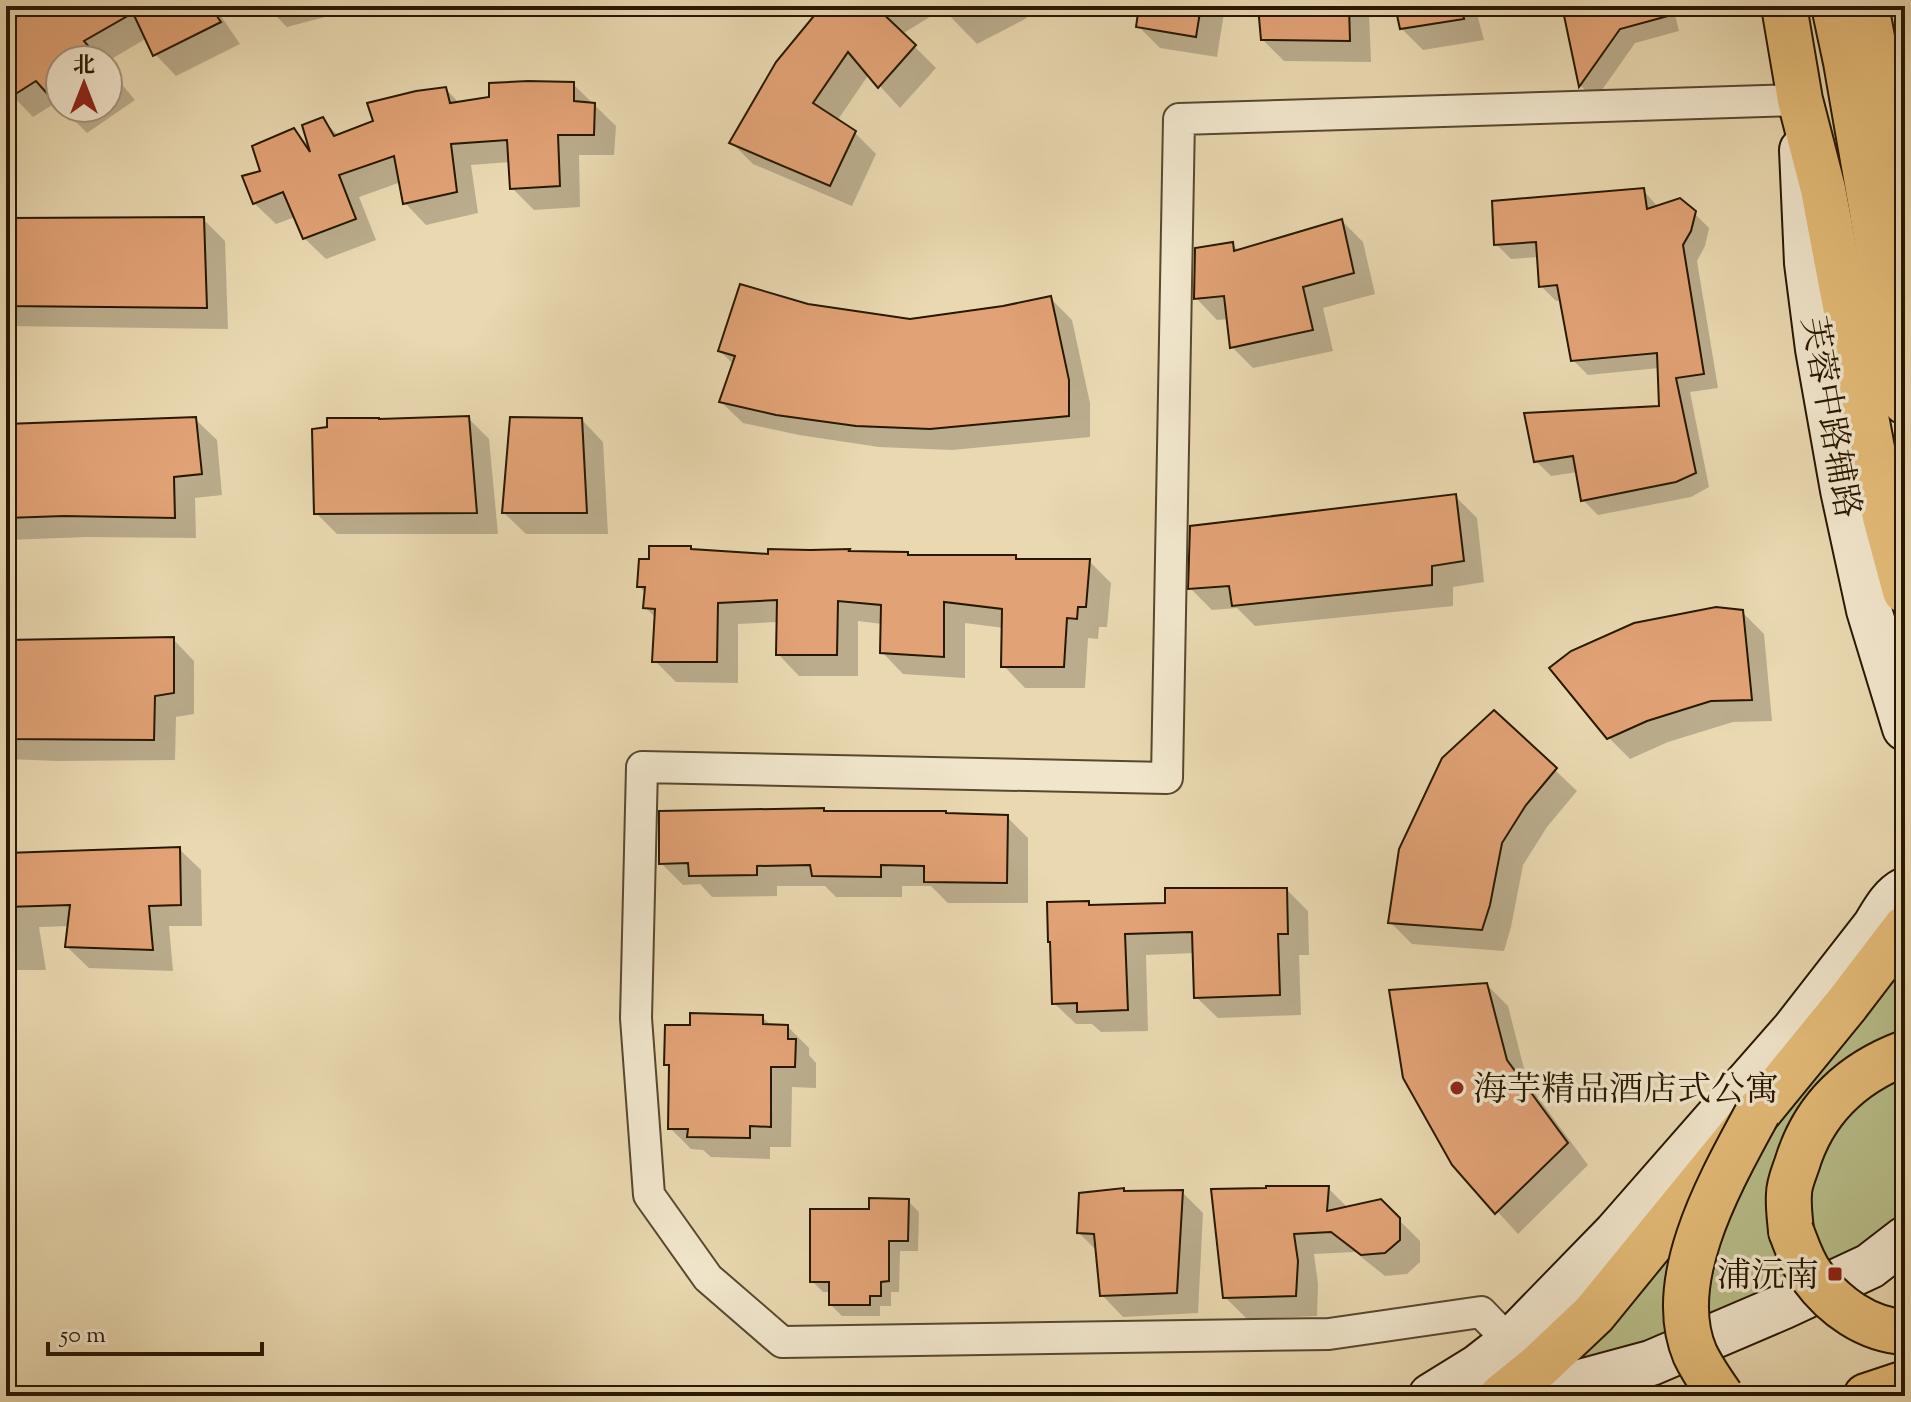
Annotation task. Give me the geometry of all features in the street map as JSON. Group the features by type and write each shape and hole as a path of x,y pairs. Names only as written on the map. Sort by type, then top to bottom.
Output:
{"main road":[{"path":"1784,6 1800,100 1823,189 1885,517 1905,591"},
{"path":"1834,6 1905,402"},
{"path":"1866,6 1905,211"},
{"path":"1502,1396 1594,1314 1847,1004 1905,928"},
{"path":"1905,1053 1881,1062 1847,1085 1817,1117 1800,1152 1788,1191 1791,1231 1812,1276 1856,1318 1890,1332 1905,1332"},
{"path":"1721,1396 1695,1353 1685,1307 1687,1281 1705,1218 1758,1112"},
{"path":"1866,1396 1905,1383"}],"street":[{"name":"芙蓉中路辅路","path":"1800,100 1807,263 1818,349 1843,490 1869,610 1905,728"},
{"path":"1510,1342 1481,1312 1329,1334 782,1342 708,1278 649,1195 636,1018 642,767 1167,778 1179,119 1800,100"},
{"path":"1431,1396 1478,1367 1510,1342 1616,1233 1794,1030 1875,926 1885,908 1905,890"},
{"path":"1529,1396 1651,1363 1870,1266 1905,1239"},
{"path":"1621,1396 1905,1272"}],"green space":[{"path":"1905,959 1905,1214 1898,1225 1832,1271 1708,1326 1568,1370"}],"building":[{"path":"32,6 210,6 221,22 153,56 133,13 84,41 87,44 44,44 44,90 36,81 6,100 6,24"},
{"path":"822,6 875,6 916,45 878,88 848,52 813,103 856,131 830,186 729,143 776,62"},
{"path":"1139,6 1201,6 1196,37 1136,27"},
{"path":"1258,6 1349,6 1350,41 1261,40"},
{"path":"1395,6 1462,6 1464,19 1400,29"},
{"path":"1562,6 1678,6 1679,13 1620,29 1579,87"},
{"path":"574,82 574,101 595,103 594,135 558,135 560,186 510,189 507,140 451,144 457,192 403,204 394,156 339,175 356,219 303,239 283,192 253,204 242,176 260,171 252,146 294,128 310,152 302,125 323,117 334,136 373,121 367,103 446,87 450,103 489,97 489,83"},
{"path":"1644,188 1647,209 1680,198 1696,211 1691,231 1683,245 1704,374 1676,378 1696,473 1676,482 1581,501 1573,456 1534,462 1524,413 1659,406 1657,353 1571,361 1557,285 1539,287 1536,242 1494,245 1492,201"},
{"path":"204,217 207,308 6,306 6,218"},
{"path":"1342,219 1354,273 1303,287 1313,330 1230,348 1224,296 1194,299 1195,248 1233,242 1234,251"},
{"path":"740,284 808,304 910,319 1051,296 1069,380 1069,416 930,429 856,426 776,415 719,402 735,356 718,351"},
{"path":"469,416 477,513 314,514 312,429 327,427 327,418"},
{"path":"196,417 202,474 174,477 175,518 6,518 6,424"},
{"path":"510,417 582,418 587,513 502,513"},
{"path":"1456,494 1464,561 1432,566 1432,585 1232,606 1229,586 1188,589 1190,526"},
{"path":"649,546 691,546 691,549 768,554 768,549 850,549 908,552 908,555 1090,559 1086,607 1078,607 1077,619 1067,618 1064,667 1001,667 1002,609 944,602 944,657 880,653 881,605 838,601 837,655 776,655 777,600 718,603 717,662 652,662 655,609 643,608 645,587 637,587 639,559 649,559"},
{"path":"1716,607 1743,610 1752,700 1711,701 1647,721 1607,739 1549,668 1571,651 1634,623"},
{"path":"174,637 174,693 155,696 154,740 6,739 6,640"},
{"path":"1494,710 1557,768 1526,805 1502,843 1482,930 1388,923 1399,849 1442,758"},
{"path":"824,808 824,811 946,811 1008,815 1007,883 924,882 924,866 881,865 881,877 812,876 810,865 757,866 757,875 689,876 688,863 659,864 659,811"},
{"path":"180,847 181,905 149,906 153,950 65,947 70,905 6,907 6,853"},
{"path":"1165,888 1287,888 1288,934 1278,934 1280,995 1194,998 1192,932 1125,934 1128,1010 1077,1012 1077,1003 1052,1004 1047,902 1089,901 1089,905 1165,903"},
{"path":"1487,983 1507,1060 1568,1143 1495,1214 1452,1165 1403,1078 1389,990"},
{"path":"690,1013 763,1015 763,1024 788,1025 788,1039 796,1039 795,1067 771,1067 771,1127 750,1126 750,1138 687,1137 688,1129 668,1129 669,1065 664,1065 665,1025 690,1025"},
{"path":"1329,1186 1327,1211 1381,1199 1400,1218 1400,1240 1385,1253 1361,1255 1331,1232 1294,1234 1298,1261 1296,1296 1223,1298 1211,1189"},
{"path":"1124,1188 1124,1191 1183,1190 1177,1293 1100,1296 1094,1234 1077,1233 1079,1193"},
{"path":"869,1198 909,1199 908,1241 889,1241 889,1281 881,1282 881,1296 870,1296 870,1305 829,1305 829,1282 810,1282 810,1209 869,1209"}],"place":[{"name":"海芋精品酒店式公寓","path":"1457,1088"},
{"name":"浦沅南","path":"1835,1274"}]}
